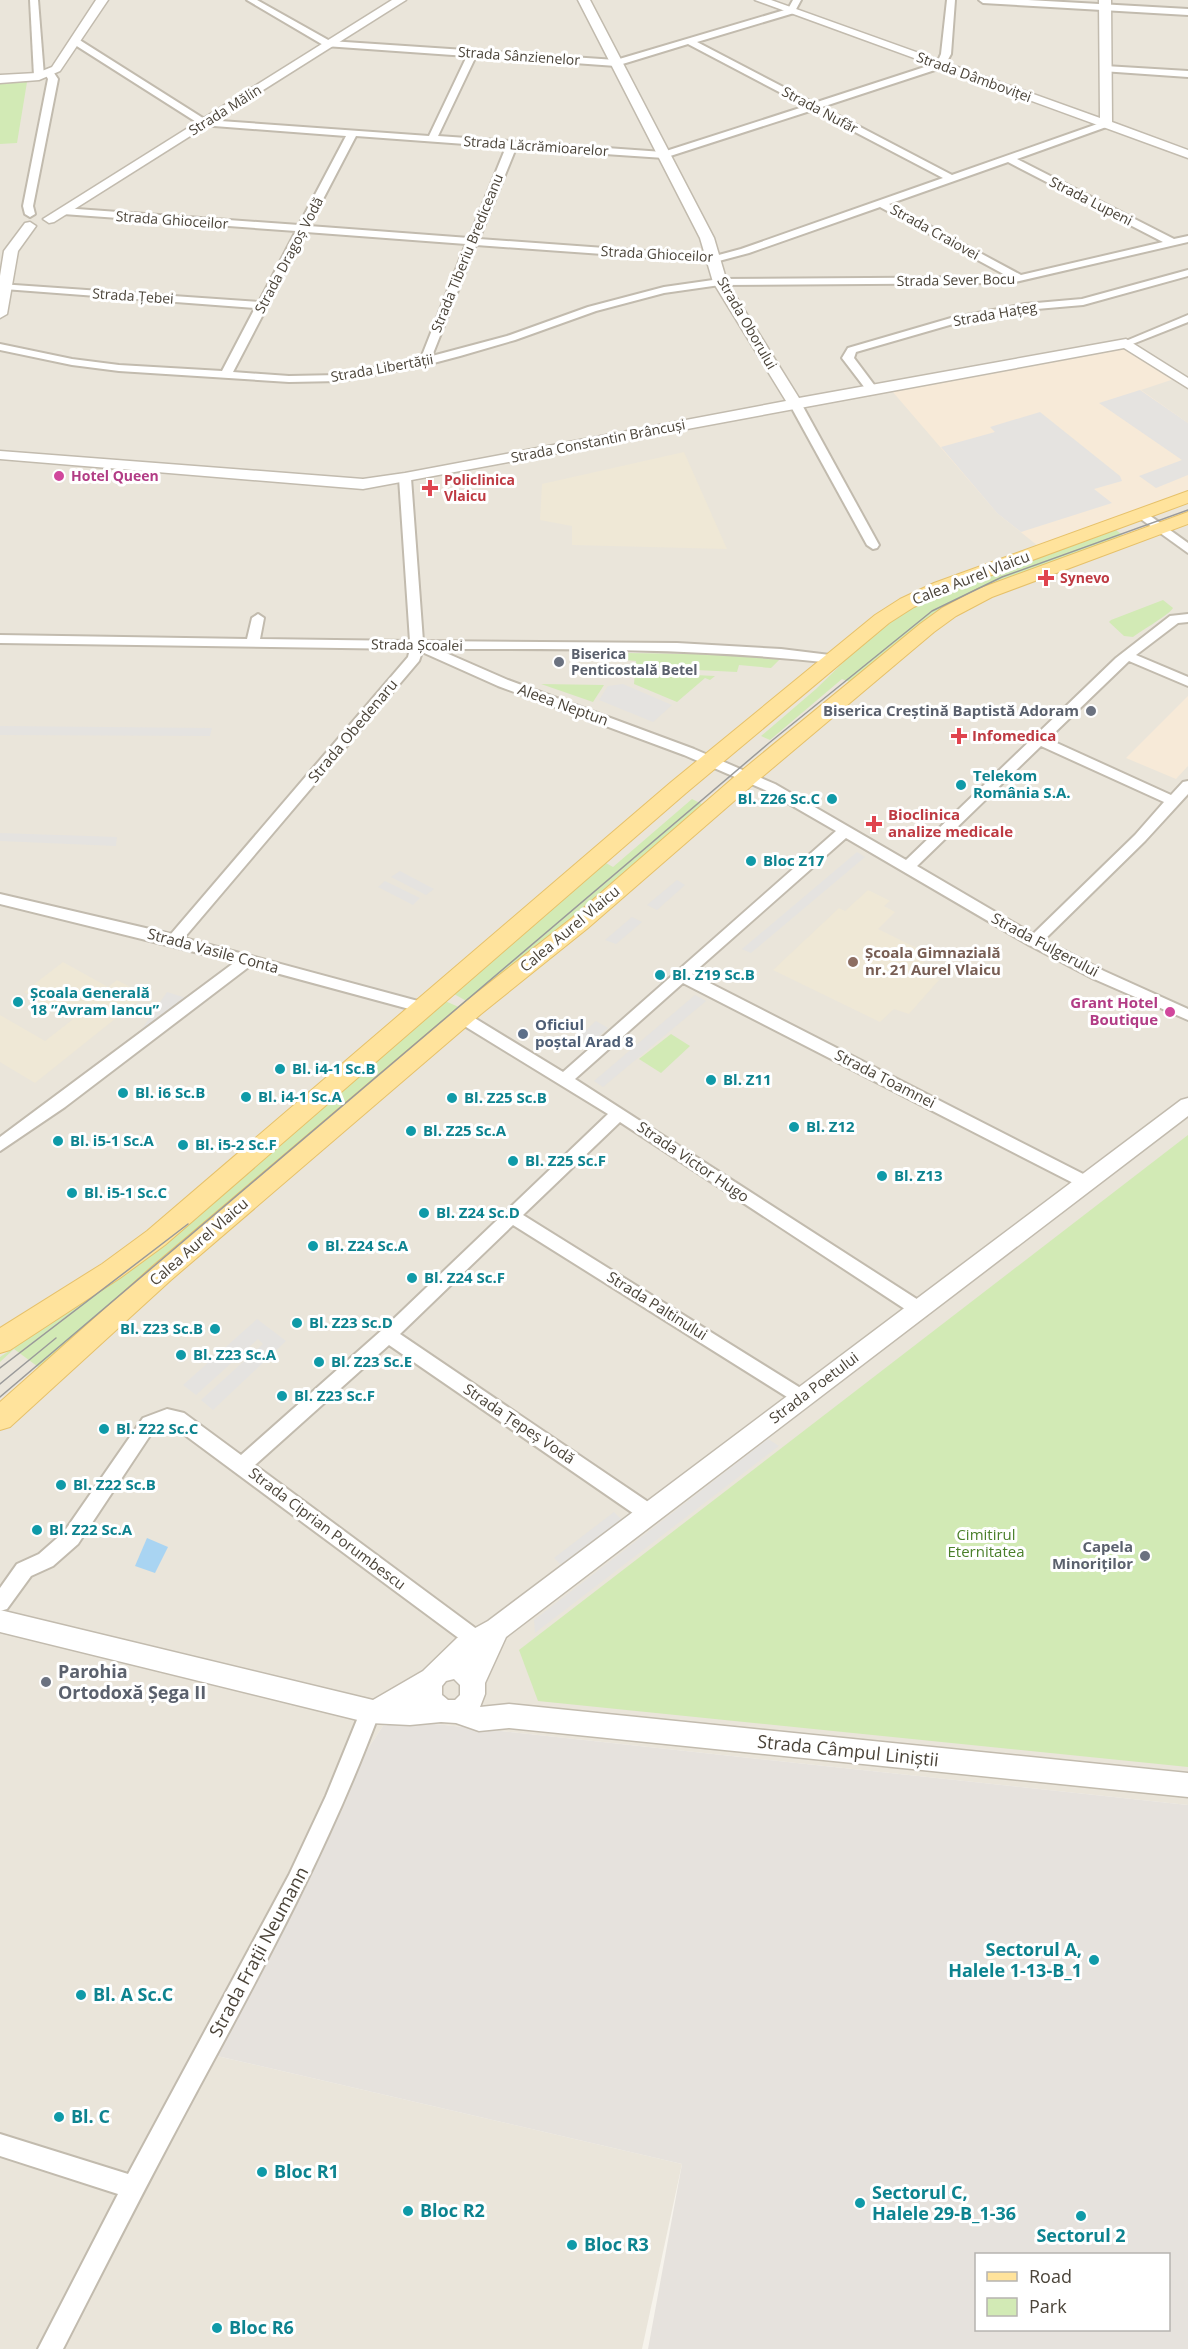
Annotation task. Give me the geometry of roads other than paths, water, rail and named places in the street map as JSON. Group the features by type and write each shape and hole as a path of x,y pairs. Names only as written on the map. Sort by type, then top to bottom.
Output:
{"main road":[{"name":"Calea Aurel Vlaicu","path":"0,1342 111,1271 156,1238 711,761 882,619 925,594 1188,497"},
{"name":"Calea Aurel Vlaicu","path":"0,1419 171,1265 463,1018 580,923 748,777 949,612 971,599 1011,582 1188,518"}],"street":[{"path":"34,0 44,74"},
{"path":"0,79 44,74 59,66 102,0"},
{"name":"Strada Sânzienelor","path":"251,0 328,44 616,63 794,5"},
{"name":"Strada Mălin","path":"30,220 43,224 400,0"},
{"name":"Strada Oborului","path":"584,0 707,238 720,282 795,403 873,545"},
{"name":"Strada Dâmboviței","path":"761,0 794,5 941,65 1188,154"},
{"path":"941,65 946,54 951,0"},
{"path":"983,0 1105,4 1188,12"},
{"path":"1105,4 1106,124"},
{"name":"Strada Lăcrămioarelor","path":"75,41 204,123 664,155 941,65"},
{"name":"Strada Nufăr","path":"689,41 950,178"},
{"path":"432,139 473,53"},
{"path":"1105,69 1188,74"},
{"path":"0,314 12,251 30,220 28,206 53,78 44,74"},
{"name":"Strada Ghioceilor","path":"63,211 715,259 738,253 1106,124"},
{"name":"Strada Dragoș Vodă","path":"225,376 352,134"},
{"name":"Strada Tiberiu Brediceanu","path":"426,362 427,352 512,145"},
{"name":"Strada Lupeni","path":"1008,159 1174,243"},
{"name":"Strada Craiovei","path":"881,203 1020,279"},
{"name":"Strada Sever Bocu","path":"720,282 1020,279 1188,239"},
{"name":"Strada Hațeg","path":"872,390 848,358 852,350 951,321 1025,308 1083,302 1188,273"},
{"name":"Strada Libertății","path":"0,347 102,367 225,376 290,379 340,378 426,362 493,344 558,320 634,297 720,282"},
{"name":"Strada Țebei","path":"4,286 262,305"},
{"name":"Strada Constantin Brâncuși","path":"0,454 363,484 1126,343 1188,318"},
{"path":"1126,343 1188,384"},
{"path":"405,478 417,645"},
{"path":"1142,514 1188,549"},
{"path":"253,642 258,618"},
{"path":"907,868 1127,656 1168,623 1175,619 1188,618"},
{"name":"Strada Școalei","path":"0,639 706,648 780,652 832,659"},
{"name":"Aleea Neptun","path":"417,645 503,683 748,777"},
{"name":"Strada Obedenaru","path":"174,940 414,658 417,645"},
{"path":"1127,656 1188,682"},
{"path":"1039,740 1173,801"},
{"name":"Strada Fulgerului","path":"748,777 846,830 1034,941 1099,975 1188,1015"},
{"path":"1034,941 1140,838 1188,784"},
{"path":"565,1079 846,830"},
{"name":"Strada Vasile Conta","path":"0,899 174,940 424,1008"},
{"path":"0,1145 247,960"},
{"name":"Strada Toamnei","path":"683,976 1087,1183"},
{"name":"Strada Victor Hugo","path":"463,1018 619,1113 920,1310"},
{"name":"Strada Poetului","path":"374,1711 438,1674 454,1655 650,1514 801,1397 920,1310 1188,1106"},
{"path":"242,1465 388,1335 619,1113"},
{"name":"Strada Paltinului","path":"512,1216 801,1397"},
{"name":"Strada Țepeș Vodă","path":"388,1335 650,1514"},
{"name":"Strada Ciprian Porumbescu","path":"0,1603 24,1570 46,1560 71,1538 149,1423 167,1416 178,1418 486,1634"},
{"path":"0,1621 374,1711 410,1713 449,1710 466,1706 474,1686 486,1634"},
{"path":"449,1710 433,1704 428,1694 438,1674 460,1670 474,1686"},
{"name":"Strada Câmpul Liniștii","path":"474,1686 491,1706 509,1716"},
{"name":"Strada Câmpul Liniștii","path":"449,1710 479,1719 509,1716 1188,1785"},
{"name":"Strada Frații Neumann","path":"50,2349 133,2187 290,1897 374,1711"},
{"path":"0,2145 133,2187"}],"water":[{"path":"147,1538 168,1547 155,1573 135,1566"}],"tram line":[{"path":"0,1397 769,743 932,611 1002,577 1188,510"},
{"path":"0,1368 188,1224"},
{"path":"0,1384 56,1338"}],"place":[{"name":"Hotel Queen","path":"59,476"},
{"name":"Policlinica Vlaicu","path":"430,488"},
{"name":"Synevo","path":"1046,578"},
{"name":"Biserica Penticostală Betel","path":"559,662"},
{"name":"Biserica Creștină Baptistă Adoram","path":"1091,711"},
{"name":"Infomedica","path":"959,736"},
{"name":"Telekom România S.A.","path":"961,785"},
{"name":"Bl. Z26 Sc.C","path":"832,799"},
{"name":"Bioclinica analize medicale","path":"874,824"},
{"name":"Bloc Z17","path":"751,861"},
{"name":"Școala Gimnazială nr. 21 Aurel Vlaicu","path":"853,962"},
{"name":"Bl. Z19 Sc.B","path":"660,975"},
{"name":"Școala Generală 18 ”Avram Iancu”","path":"18,1002"},
{"name":"Grant Hotel Boutique","path":"1170,1012"},
{"name":"Oficiul poștal Arad 8","path":"523,1034"},
{"name":"Bl. i4-1 Sc.B","path":"280,1069"},
{"name":"Bl. Z11","path":"711,1080"},
{"name":"Bl. i6 Sc.B","path":"123,1093"},
{"name":"Bl. i4-1 Sc.A","path":"246,1097"},
{"name":"Bl. Z25 Sc.B","path":"452,1098"},
{"name":"Bl. Z12","path":"794,1127"},
{"name":"Bl. Z25 Sc.A","path":"411,1131"},
{"name":"Bl. i5-1 Sc.A","path":"58,1141"},
{"name":"Bl. i5-2 Sc.F","path":"183,1145"},
{"name":"Bl. Z25 Sc.F","path":"513,1161"},
{"name":"Bl. Z13","path":"882,1176"},
{"name":"Bl. i5-1 Sc.C","path":"72,1193"},
{"name":"Bl. Z24 Sc.D","path":"424,1213"},
{"name":"Bl. Z24 Sc.A","path":"313,1246"},
{"name":"Bl. Z24 Sc.F","path":"412,1278"},
{"name":"Bl. Z23 Sc.D","path":"297,1323"},
{"name":"Bl. Z23 Sc.B","path":"215,1329"},
{"name":"Bl. Z23 Sc.A","path":"181,1355"},
{"name":"Bl. Z23 Sc.E","path":"319,1362"},
{"name":"Bl. Z23 Sc.F","path":"282,1396"},
{"name":"Bl. Z22 Sc.C","path":"104,1429"},
{"name":"Bl. Z22 Sc.B","path":"61,1485"},
{"name":"Bl. Z22 Sc.A","path":"37,1530"},
{"name":"Capela Minoriților","path":"1145,1556"},
{"name":"Parohia Ortodoxă Șega II","path":"46,1682"},
{"name":"Sectorul A, Halele 1-13-B_1","path":"1094,1960"},
{"name":"Bl. A Sc.C","path":"81,1995"},
{"name":"Bl. C","path":"59,2117"},
{"name":"Bloc R1","path":"262,2172"},
{"name":"Sectorul C, Halele 29-B_1-36","path":"860,2203"},
{"name":"Bloc R2","path":"408,2211"},
{"name":"Sectorul 2","path":"1081,2216"},
{"name":"Bloc R3","path":"572,2245"},
{"name":"Bloc R6","path":"217,2328"}],"park label":[{"name":"Cimitirul Eternitatea","path":"986,1544"}]}
